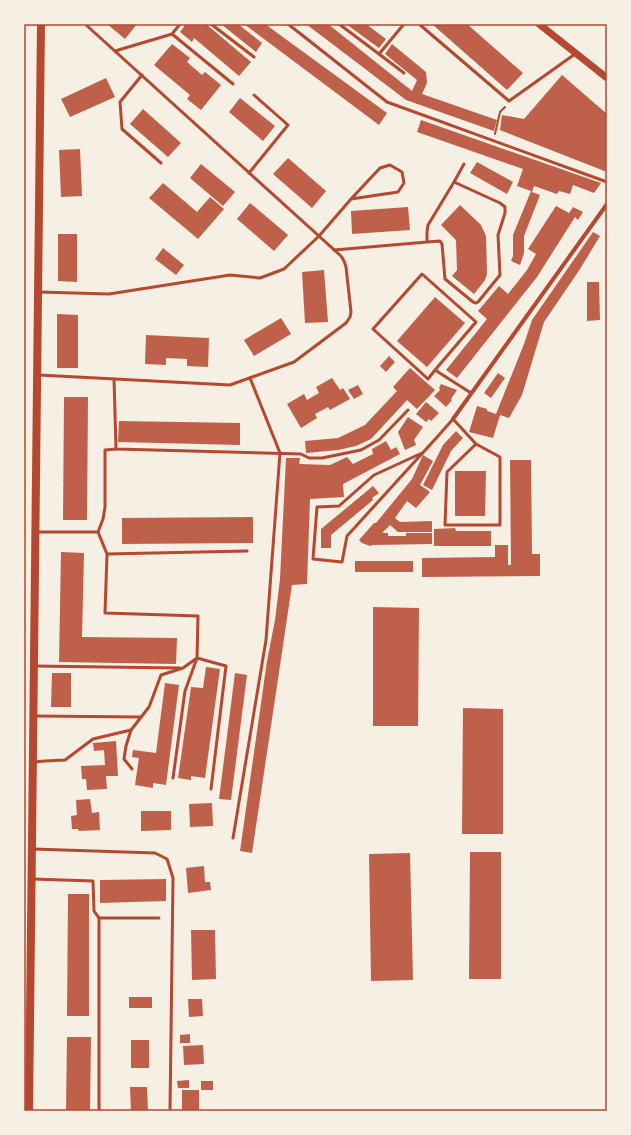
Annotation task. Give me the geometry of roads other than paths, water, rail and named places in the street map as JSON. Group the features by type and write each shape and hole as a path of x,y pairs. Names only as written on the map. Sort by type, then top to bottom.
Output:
{"main road":[{"path":"28,1111 27,1014 32,849 41,24"}],"street":[{"path":"539,24 607,78"},
{"path":"453,419 607,204"}],"lane":[{"path":"37,375 230,385 294,362 346,323 351,312 346,267 344,261 334,250 85,24"},
{"path":"115,51 172,34 180,24"},
{"path":"211,24 254,57"},
{"path":"288,24 387,102 607,182"},
{"path":"339,24 404,73"},
{"path":"379,54 404,24"},
{"path":"419,24 509,101 576,53"},
{"path":"172,34 233,84"},
{"path":"142,76 120,102 122,129 161,163"},
{"path":"249,173 288,125 254,95"},
{"path":"428,242 428,225 464,164"},
{"path":"38,292 109,294 230,275 260,278 284,269 319,236 351,199 380,168 390,165 402,172 404,183 398,192 351,199"},
{"path":"334,250 441,242 445,278 473,302 478,302 500,275 498,235 505,213 505,207 500,203 454,182"},
{"path":"422,274 476,322 435,370 428,379 373,329 422,274"},
{"path":"435,370 471,393"},
{"path":"233,838 266,640 280,453 250,378"},
{"path":"114,379 116,449"},
{"path":"173,778 185,691 197,658 198,616 105,613 107,554 98,532 103,520 105,507 105,450 280,453 301,454 309,458 322,458 361,450 379,440 408,410"},
{"path":"422,453 374,475 339,506 317,507 313,559 342,562 347,536 453,419 476,444 500,457 500,525 445,525 447,472 476,444"},
{"path":"36,532 98,532"},
{"path":"107,554 247,551"},
{"path":"132,768 124,759 131,730 149,707 162,675 183,668 197,658"},
{"path":"197,658 226,666 211,789"},
{"path":"34,666 183,668"},
{"path":"33,716 141,717"},
{"path":"33,762 64,760 93,738 131,730"},
{"path":"32,849 155,853 167,859 173,878 170,1111"},
{"path":"31,879 93,881 94,911 99,918 99,1111"},
{"path":"99,918 159,918"}]}
